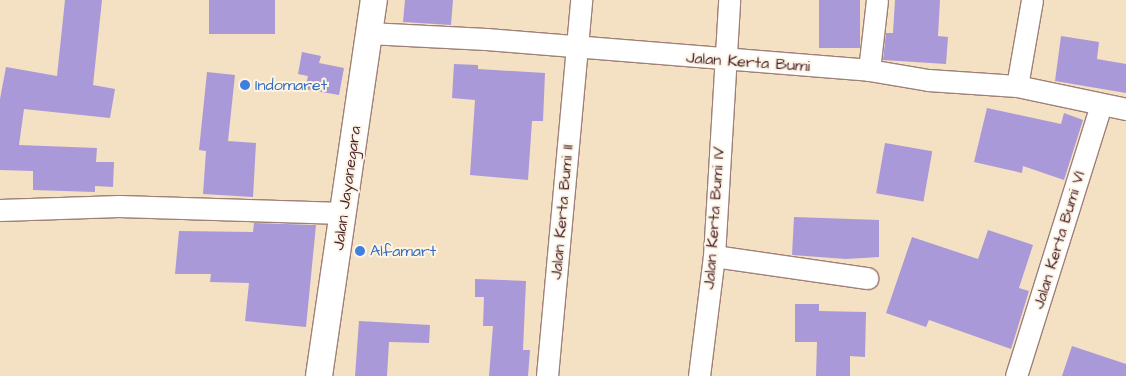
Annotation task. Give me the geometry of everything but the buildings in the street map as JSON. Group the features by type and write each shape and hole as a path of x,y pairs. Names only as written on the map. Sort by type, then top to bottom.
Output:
{"street":[{"name":"Jalan Jayanegara","path":"319,376 374,0"},
{"name":"Jalan Kerta Bumi II","path":"547,376 581,0"},
{"name":"Jalan Kerta Bumi IV","path":"699,376 714,256 729,0"},
{"path":"869,70 877,0"},
{"path":"1017,86 1032,0"},
{"name":"Jalan Kerta Bumi","path":"368,33 486,39 576,49 869,70 928,80 1017,86 1126,109"},
{"name":"Jalan Kerta Bumi VI","path":"1016,376 1101,105"},
{"path":"0,210 119,206 343,213"},
{"path":"714,256 867,278"}],"place":[{"name":"Indomaret","path":"245,85"},
{"name":"Alfamart","path":"360,251"}]}
